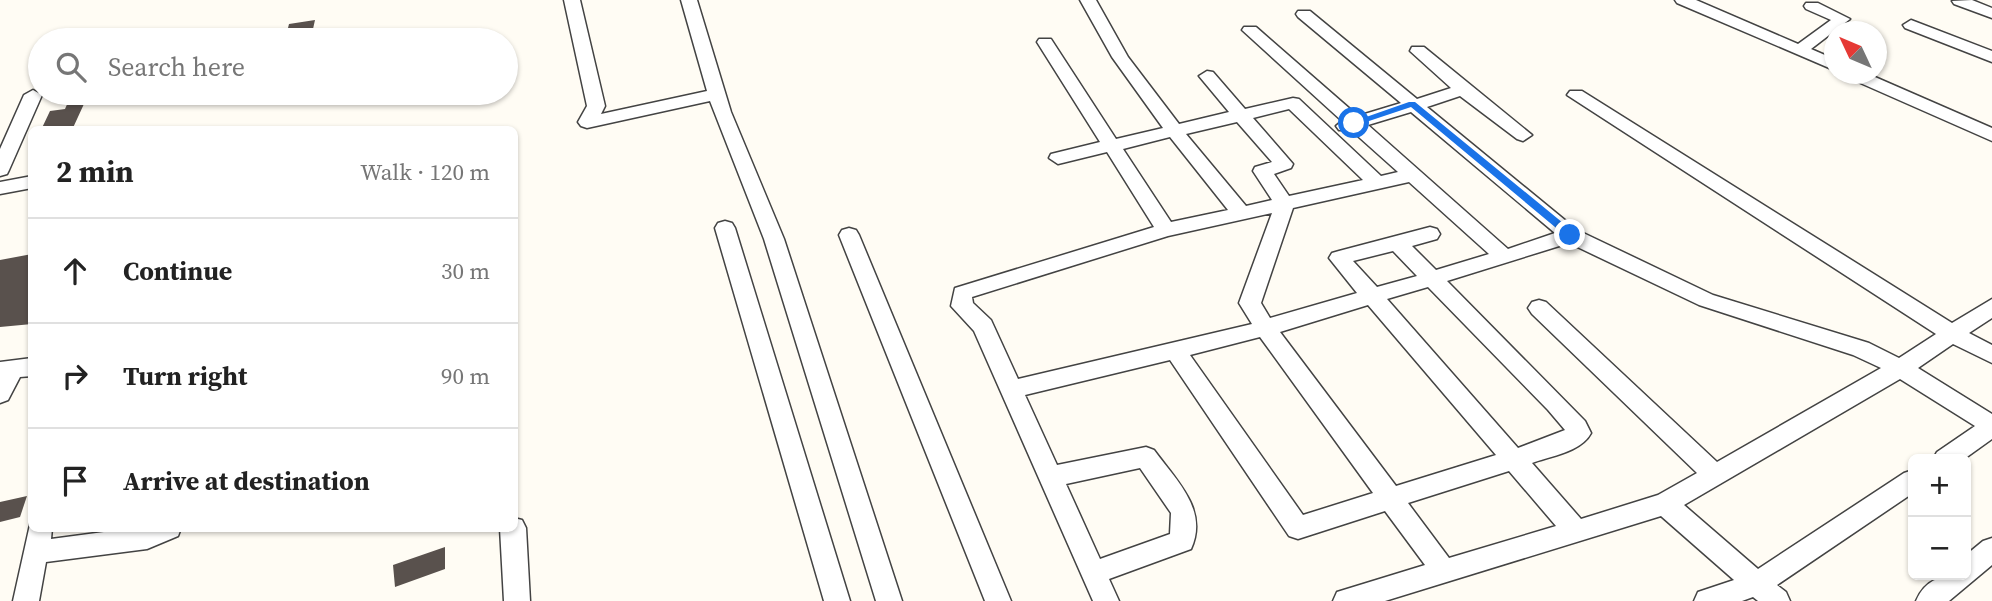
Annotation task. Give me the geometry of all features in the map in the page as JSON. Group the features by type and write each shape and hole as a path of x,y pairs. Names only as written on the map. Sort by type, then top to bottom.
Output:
{"street":[{"path":"572,0 596,106 587,122 717,94"},
{"path":"689,0 717,94 774,239 889,601"},
{"path":"1088,0 1113,44 1241,214"},
{"path":"1683,0 1824,60"},
{"path":"1960,1 1992,13"},
{"path":"1800,50 1842,19 1812,6"},
{"path":"1304,14 1570,235 1706,300 1861,349 1900,368 1991,425 1980,436 1953,454"},
{"path":"1911,25 1992,57"},
{"path":"1250,30 1505,257"},
{"path":"1045,42 1166,230"},
{"path":"1418,51 1463,90 1523,135"},
{"path":"1207,76 1284,164 1262,171 1285,204"},
{"path":"1877,84 1992,135"},
{"path":"1325,133 1463,90"},
{"path":"1576,95 1954,335 1992,355"},
{"path":"1058,158 1293,103 1377,183"},
{"path":"0,170 29,105"},
{"path":"1106,601 983,326 962,306 962,293 1166,230 1413,175"},
{"path":"0,188 28,183"},
{"path":"1285,204 1250,303 1265,328 1444,571"},
{"path":"725,228 837,601"},
{"path":"849,234 998,601"},
{"path":"1430,234 1339,258 1576,531"},
{"path":"1012,389 1265,328 1374,297 1570,235"},
{"path":"1175,351 1298,528 1568,441 1578,433 1577,428 1397,243"},
{"path":"1539,308 1715,475"},
{"path":"1346,601 1665,504 1900,368 1992,308"},
{"path":"0,394 15,369"},
{"path":"1051,477 1146,457 1184,511 1182,541 1093,573"},
{"path":"1707,601 1757,584 1908,483"},
{"path":"1665,504 1777,601"},
{"path":"26,601 38,540 147,538 160,532"},
{"path":"513,532 517,601"},
{"path":"1971,567 1992,549"},
{"path":"1929,601 1955,580"}],"building":[{"path":"315,20 313,28 288,28 289,24"},
{"path":"67,105 83,105 74,126 43,126 50,111 65,109"},
{"path":"28,255 28,324 0,327 0,260"},
{"path":"27,496 20,517 0,522 0,502"},
{"path":"445,547 445,569 395,587 393,565"}],"route":[{"path":"1354,123 1412,104 1570,235"}]}
